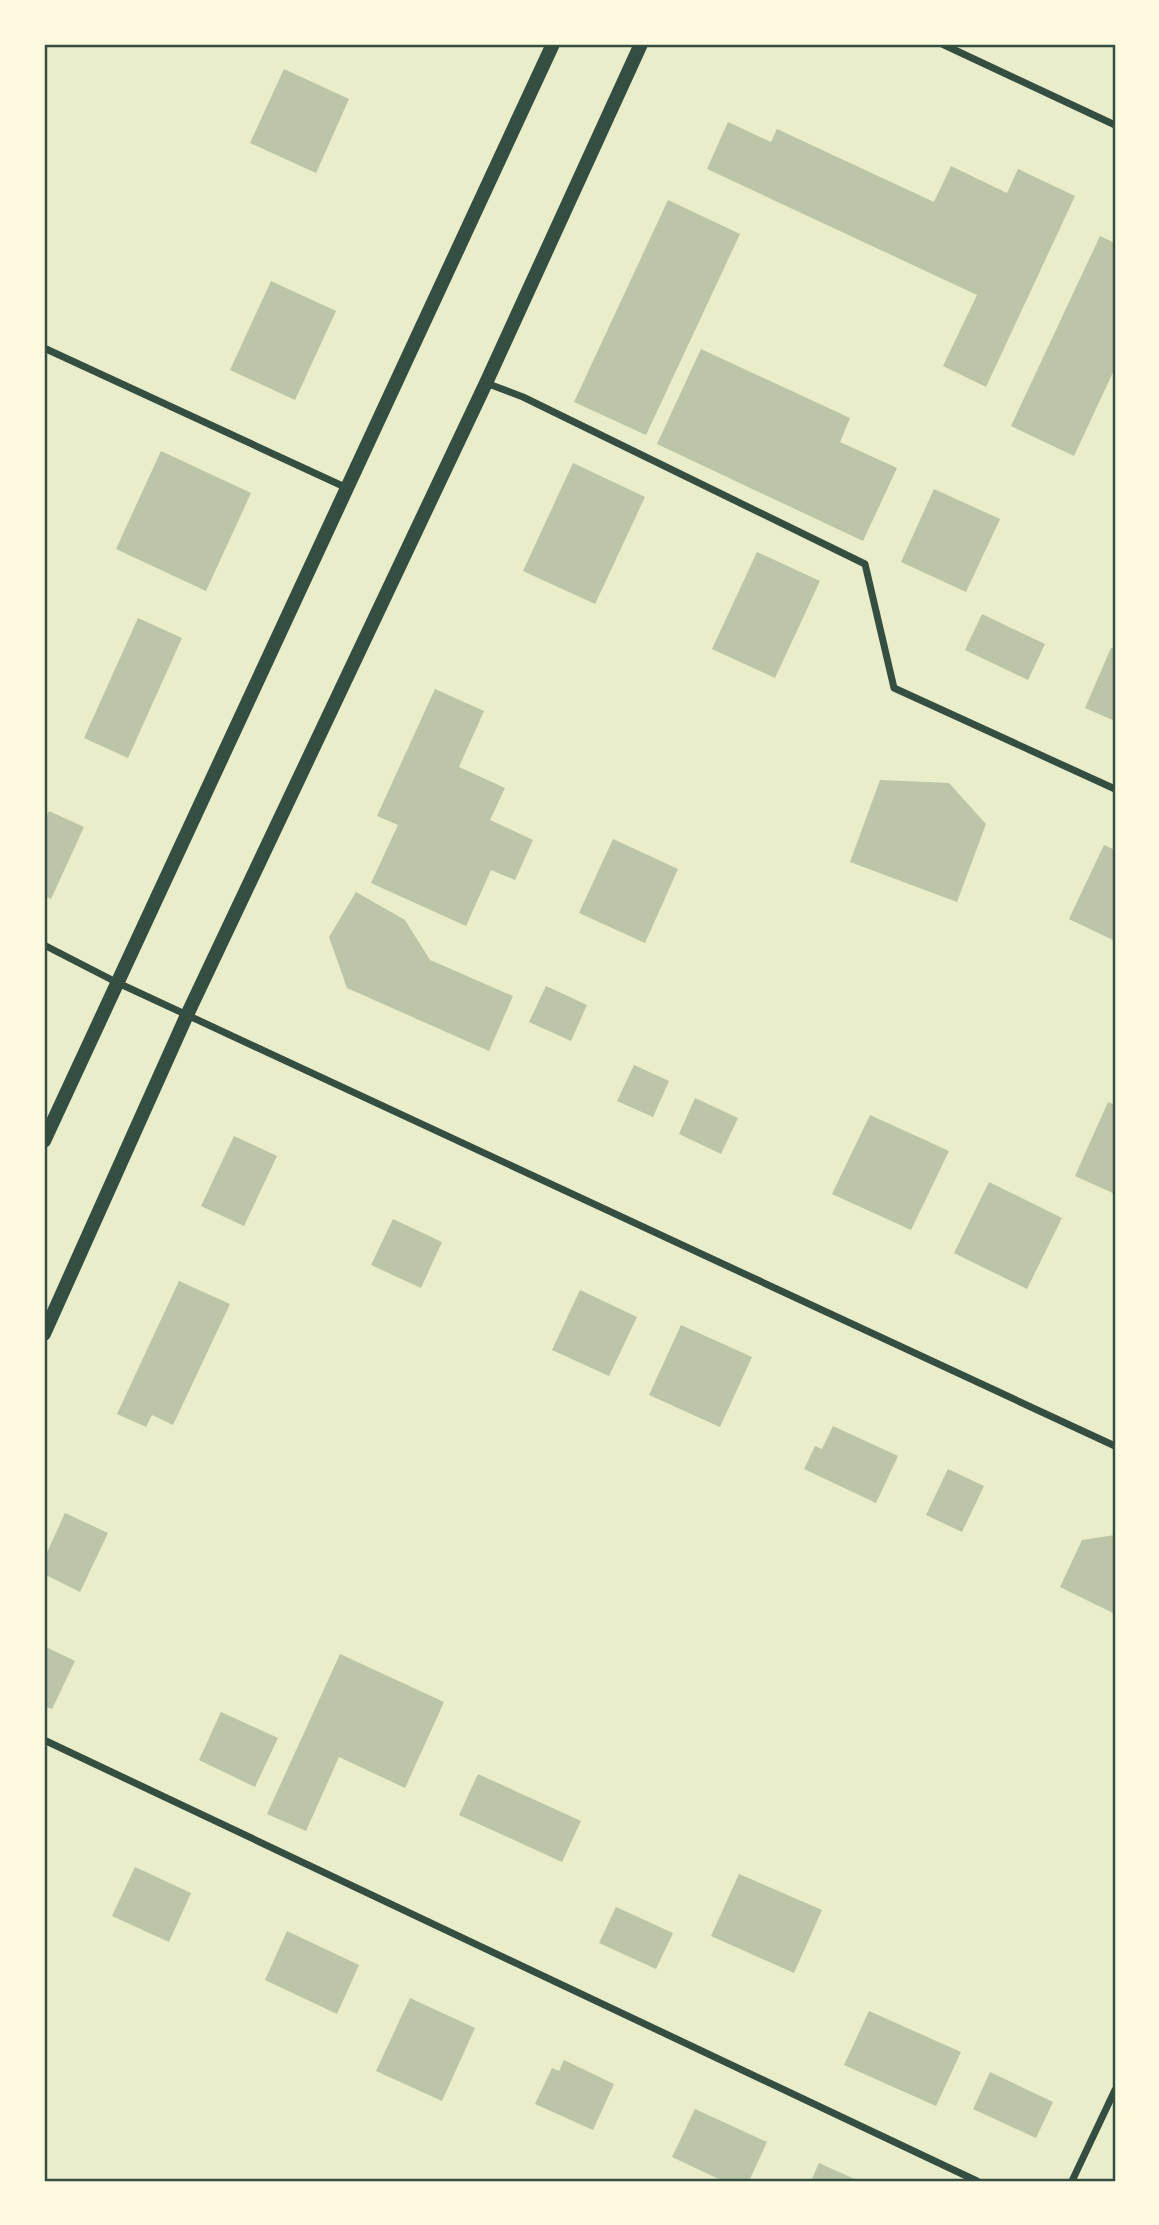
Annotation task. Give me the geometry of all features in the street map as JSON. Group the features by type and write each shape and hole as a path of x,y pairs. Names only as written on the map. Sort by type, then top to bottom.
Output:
{"main road":[{"path":"44,1141 553,44"},
{"path":"44,1334 187,1014 486,383 641,44"}],"street":[{"path":"942,44 1115,125"},
{"path":"44,348 347,488"},
{"path":"486,383 523,397 865,564 894,688 1115,789"},
{"path":"44,945 116,982 1115,1446"},
{"path":"44,1740 976,2181"},
{"path":"1073,2181 1115,2090"}],"building":[{"path":"284,69 349,99 316,173 250,143"},
{"path":"728,122 771,142 777,129 934,202 951,166 1007,193 1018,169 1075,196 986,387 943,366 977,295 707,169"},
{"path":"668,200 740,234 646,435 574,402"},
{"path":"1100,236 1115,243 1115,368 1074,456 1011,426"},
{"path":"271,281 336,311 295,400 230,370"},
{"path":"701,349 850,418 840,442 897,468 863,541 657,444"},
{"path":"161,451 251,493 206,591 116,549"},
{"path":"573,463 645,497 595,604 523,571"},
{"path":"934,489 1000,519 966,592 901,562"},
{"path":"757,552 820,581 775,678 712,649"},
{"path":"982,614 1045,644 1028,680 965,650"},
{"path":"138,618 182,638 128,758 84,738"},
{"path":"1111,648 1115,649 1115,721 1085,708"},
{"path":"435,689 484,711 459,767 505,788 490,820 533,840 515,880 491,870 466,926 371,883 398,825 377,816"},
{"path":"880,780 949,783 986,824 957,902 850,862"},
{"path":"49,811 84,827 51,899 44,896 44,822"},
{"path":"613,839 678,869 645,943 579,913"},
{"path":"1104,845 1115,850 1115,941 1069,919"},
{"path":"356,892 405,920 430,960 513,996 489,1051 347,988 329,937"},
{"path":"546,986 587,1005 571,1041 529,1022"},
{"path":"634,1065 669,1081 653,1117 617,1101"},
{"path":"695,1098 738,1118 721,1154 679,1134"},
{"path":"1108,1102 1115,1105 1115,1194 1075,1176"},
{"path":"870,1115 949,1151 911,1230 832,1194"},
{"path":"234,1136 277,1156 244,1226 201,1206"},
{"path":"989,1182 1062,1218 1027,1289 954,1253"},
{"path":"393,1219 442,1242 421,1288 371,1265"},
{"path":"179,1281 230,1304 173,1425 152,1415 146,1427 117,1414"},
{"path":"580,1290 637,1317 609,1376 552,1350"},
{"path":"681,1325 752,1357 720,1427 649,1395"},
{"path":"833,1426 898,1456 876,1503 804,1469 815,1446 822,1449"},
{"path":"948,1469 984,1486 962,1532 926,1515"},
{"path":"65,1513 108,1533 80,1592 44,1574 44,1559"},
{"path":"1115,1535 1115,1614 1060,1587 1082,1540"},
{"path":"44,1646 75,1661 52,1709 44,1706"},
{"path":"340,1654 444,1702 405,1788 339,1757 306,1831 267,1814"},
{"path":"221,1712 278,1738 255,1787 199,1760"},
{"path":"478,1774 581,1821 562,1862 459,1815"},
{"path":"135,1867 191,1893 169,1942 112,1916"},
{"path":"739,1874 822,1910 794,1973 711,1936"},
{"path":"616,1907 673,1933 656,1969 599,1943"},
{"path":"287,1931 359,1965 337,2014 265,1980"},
{"path":"410,1998 475,2028 442,2101 376,2071"},
{"path":"869,2011 961,2052 936,2106 844,2065"},
{"path":"564,2060 614,2084 593,2130 535,2104 552,2068 559,2071"},
{"path":"990,2072 1053,2102 1036,2138 973,2109"},
{"path":"695,2109 767,2142 749,2181 723,2181 672,2157"},
{"path":"819,2163 859,2181 811,2181"}]}
